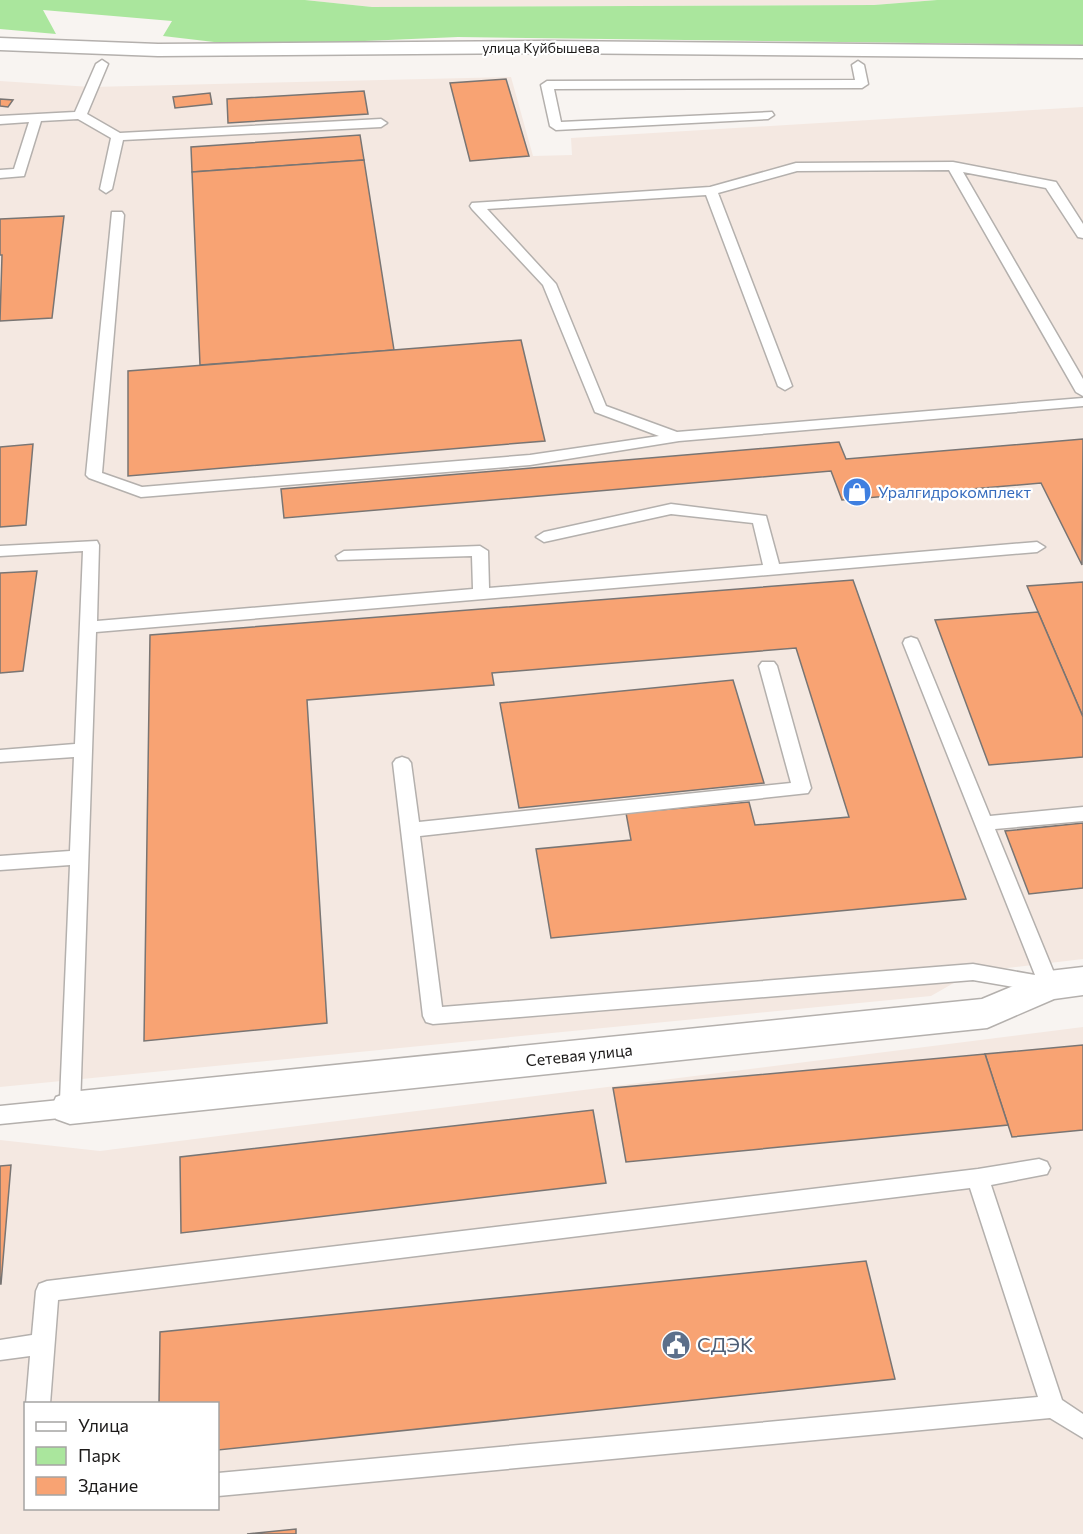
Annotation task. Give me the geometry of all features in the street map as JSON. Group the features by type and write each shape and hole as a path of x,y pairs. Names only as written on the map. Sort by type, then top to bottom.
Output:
{"main road":[{"name":"улица Куйбышева","path":"0,44 158,50 547,47 806,58 858,65 1083,64"},
{"name":"улица Куйбышева","path":"0,61 102,64 806,58 1083,52"},
{"name":"Сетевая улица","path":"70,1108 987,1013 1066,983"}],"lane":[{"path":"80,115 102,64"},
{"path":"768,115 556,126 548,85 862,84 858,65"},
{"path":"0,120 80,115 118,137 381,123"},
{"path":"0,174 19,173 36,118"},
{"path":"106,189 118,137"},
{"path":"953,166 1082,387"},
{"path":"676,437 600,410 549,284 477,206 711,191 796,167 953,166 1051,185 1083,234"},
{"path":"711,191 785,386"},
{"path":"117,215 94,475 141,492 530,460 676,437 1083,402"},
{"path":"544,537 671,509 760,519 772,570"},
{"path":"0,551 91,545 70,1108 0,1115"},
{"path":"88,627 1037,547"},
{"path":"344,556 480,551 482,594"},
{"path":"911,643 984,823 1066,983"},
{"path":"411,830 802,788 768,666"},
{"path":"0,756 84,750"},
{"path":"402,763 433,1016 973,972 1066,983"},
{"path":"984,823 1083,814"},
{"path":"0,863 80,857"},
{"path":"38,1402 47,1291 978,1178 1040,1168"},
{"path":"978,1178 1053,1407 1083,1427"},
{"path":"0,1350 43,1344"},
{"path":"219,1485 1053,1407"}],"shaded area":[{"path":"305,0 937,0 874,5 372,7"},
{"path":"511,77 533,156 572,155 571,138 1083,107 1083,959 973,972 931,996 0,1087 0,81 91,87"},
{"path":"1083,1027 1083,1534 0,1534 0,1140 100,1151"}],"green space":[{"path":"0,0 305,0 372,7 874,5 937,0 1083,0 1083,45 458,37 248,46 163,36 172,21 43,10 56,34 0,29"}],"building":[{"path":"506,79 529,156 470,161 450,83"},
{"path":"364,91 368,114 228,123 227,99"},
{"path":"210,93 212,104 175,108 173,97"},
{"path":"0,99 13,100 8,107 0,106"},
{"path":"360,135 364,160 192,172 191,147"},
{"path":"364,160 394,350 200,365 192,172"},
{"path":"64,216 52,318 0,321 2,255 0,255 0,219"},
{"path":"521,340 545,441 128,476 128,371"},
{"path":"1083,439 1082,565 1041,483 842,500 831,471 284,518 281,489 839,442 846,459"},
{"path":"33,444 26,525 0,527 0,447"},
{"path":"37,571 23,671 0,673 0,573"},
{"path":"853,580 966,899 551,938 536,849 631,840 626,813 749,802 755,825 849,817 796,648 492,673 494,685 307,700 327,1023 144,1041 150,635"},
{"path":"1083,582 1083,717 1027,586"},
{"path":"1038,612 1083,717 1083,757 989,765 935,620"},
{"path":"733,680 764,783 519,808 500,703"},
{"path":"1083,823 1083,888 1029,894 1005,831"},
{"path":"1083,1045 1083,1130 1012,1137 985,1054"},
{"path":"985,1054 1008,1125 626,1162 613,1088"},
{"path":"593,1110 606,1183 181,1233 180,1157"},
{"path":"11,1165 1,1284 0,1284 0,1166"},
{"path":"866,1261 895,1379 219,1450 219,1402 159,1402 160,1332"},
{"path":"296,1529 296,1534 247,1534"}],"place":[{"name":"Уралгидрокомплект","path":"857,492"},
{"name":"СДЭК","path":"676,1345"}]}
